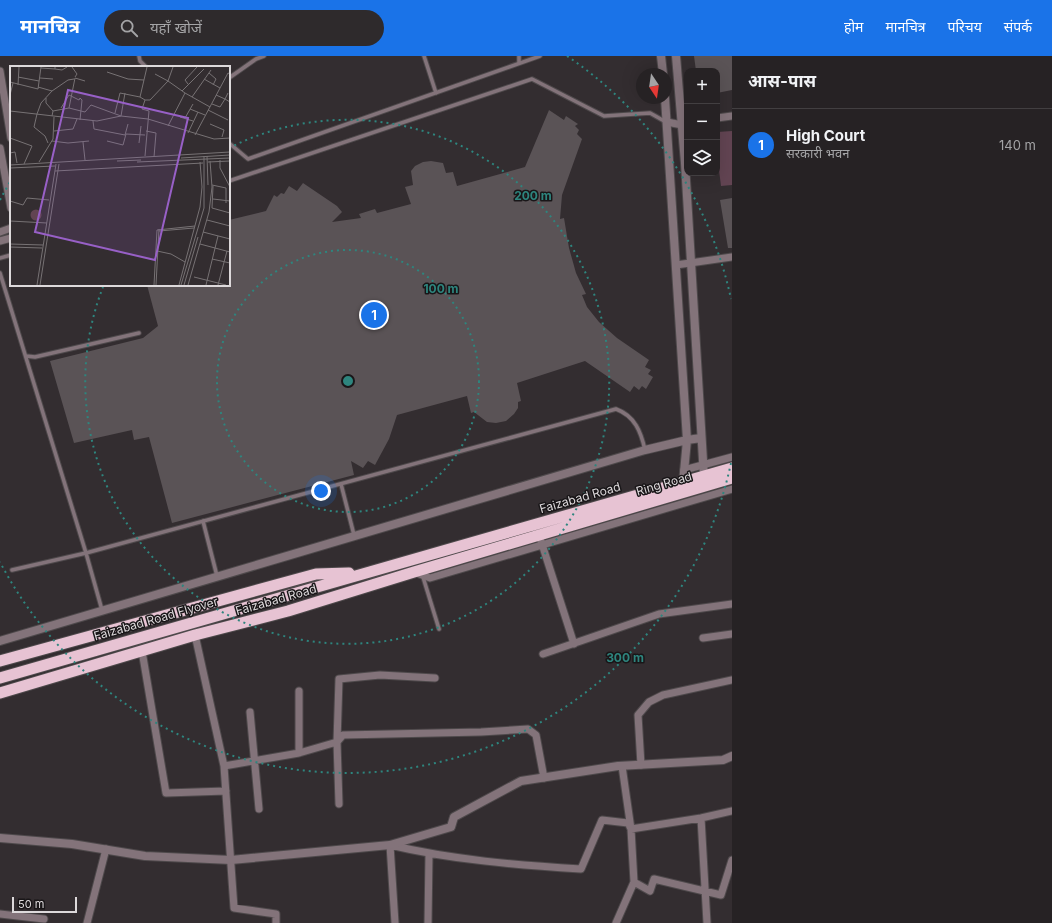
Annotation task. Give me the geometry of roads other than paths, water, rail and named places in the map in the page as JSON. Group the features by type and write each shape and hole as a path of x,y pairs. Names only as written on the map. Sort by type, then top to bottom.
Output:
{"highway":[{"name":"Faizabad Road","path":"366,572 732,468"},
{"name":"Ring Road","path":"558,529 732,478"},
{"name":"Faizabad Road","path":"0,693 142,651 541,540 558,529"},
{"name":"Faizabad Road Flyover","path":"0,678 366,572"},
{"path":"0,661 316,574 366,572"}],"street":[{"path":"661,56 662,68"},
{"path":"667,122 684,125 676,56"},
{"path":"0,71 3,108 10,134"},
{"path":"666,104 686,440 683,483"},
{"path":"720,118 732,116"},
{"path":"685,140 704,477"},
{"path":"0,148 10,203"},
{"path":"0,232 10,228"},
{"path":"0,241 10,238"},
{"path":"676,265 732,257"},
{"path":"0,641 645,450 701,438"},
{"path":"684,470 732,457"},
{"path":"574,644 541,540 732,489"},
{"path":"543,654 659,614 732,604"},
{"path":"703,638 732,634"},
{"path":"196,636 224,766 234,908 276,914 276,923"},
{"path":"142,651 166,793 226,791"},
{"path":"339,804 337,742 339,679 380,675 435,678"},
{"path":"641,765 638,715 649,702 663,695 732,680"},
{"path":"299,690 299,753"},
{"path":"250,712 259,809"},
{"path":"224,766 299,753 337,742 343,735 481,732 528,729 536,735 544,778"},
{"path":"0,838 72,844 145,856 231,860 390,845 451,827 454,817 521,781 622,766 723,760 732,756"},
{"path":"616,923 634,882 631,830 622,766"},
{"path":"631,830 732,811"},
{"path":"701,818 707,923"},
{"path":"390,845 429,854 466,860 581,868 602,820 628,823 631,830"},
{"path":"390,845 395,923"},
{"path":"87,923 106,849"},
{"path":"428,923 429,854"},
{"path":"634,882 650,891 654,879 721,895 732,860"},
{"path":"0,914 15,919 44,919"}],"lane":[{"path":"139,56 140,62 145,66"},
{"path":"230,77 256,59 264,56"},
{"path":"424,56 436,93"},
{"path":"519,56 520,63"},
{"path":"230,144 248,159 540,56"},
{"path":"230,181 532,79 604,116 650,113 667,122"},
{"path":"0,258 10,255"},
{"path":"0,273 86,553 102,612"},
{"path":"26,356 35,357 139,333"},
{"path":"12,570 86,553 616,409 625,412 632,418 641,434 645,450"},
{"path":"341,484 354,535"},
{"path":"203,521 217,576"},
{"path":"418,573 439,629"}],"place":[{"name":"High Court","path":"374,315"}]}
